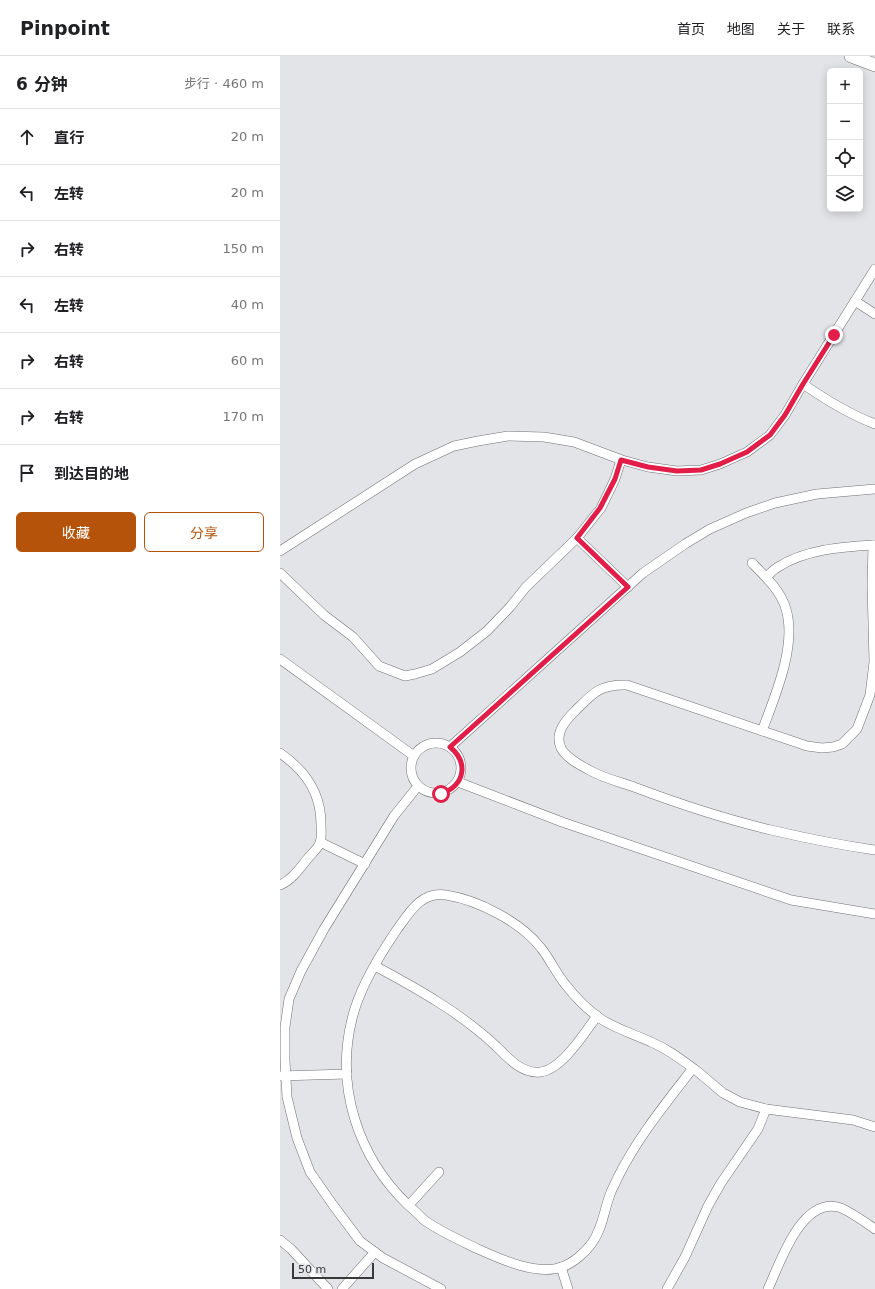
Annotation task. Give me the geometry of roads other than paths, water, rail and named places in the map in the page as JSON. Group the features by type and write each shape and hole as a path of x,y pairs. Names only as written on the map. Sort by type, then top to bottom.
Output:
{"main road":[{"path":"851,56 875,65"}],"street":[{"path":"280,551 415,464 454,446 478,440 508,436 544,436 574,442 621,460 648,467 677,471 701,470 720,464 747,452 770,435 785,415 875,269"},
{"path":"855,301 875,314"},
{"path":"803,384 849,413 875,424"},
{"path":"280,573 324,615 353,637 379,666 405,676 432,669 460,652 487,631 510,608 526,587 577,538 600,508 615,479 621,460"},
{"path":"450,747 643,572 685,544 710,529 746,513 775,503 817,494 875,489"},
{"path":"577,538 628,587"},
{"path":"766,577 777,567 812,553 841,547 874,545 872,586 874,662 870,695 857,729 842,744 822,748 807,746 627,685 618,685 606,686 589,696 563,724 560,734 562,749 575,762 590,771 664,798 771,830 842,845 875,850"},
{"path":"752,562 775,587 786,610 788,628 784,671 762,731"},
{"path":"280,659 414,756"},
{"path":"434,743 450,747 456,752 461,760 462,769 458,782 449,791 441,794 432,794 424,791 413,779 411,763 414,756 419,749 434,743"},
{"path":"280,753 294,763 306,776 318,798 321,814 320,842 298,871 280,885"},
{"path":"458,782 562,822 791,900 875,914"},
{"path":"418,786 394,816 324,930 301,971 289,999 284,1027 283,1076 297,1138 310,1172 333,1205 360,1241 383,1258 441,1289"},
{"path":"320,842 365,864"},
{"path":"693,1068 632,1150 611,1192 600,1228 592,1243 581,1255 562,1267 536,1269 506,1262 443,1232 423,1219 396,1193 380,1173 357,1129 347,1088 346,1063 352,1016 358,1000 375,966 413,907 421,900 430,896 438,894 448,895 468,900 513,922 529,934 541,948 566,986 580,1001 598,1016 629,1033 652,1042 676,1055 693,1068 723,1093 740,1102 766,1109 853,1120 875,1127"},
{"path":"375,966 418,989 466,1020 514,1064 525,1070 540,1072 551,1068 561,1061 598,1016"},
{"path":"283,1076 347,1074"},
{"path":"667,1289 685,1256 708,1206 721,1183 758,1129 766,1109"},
{"path":"409,1206 439,1172"},
{"path":"768,1289 793,1235 806,1218 818,1208 828,1206 839,1207 875,1229"},
{"path":"280,1240 291,1249 328,1289"},
{"path":"342,1289 375,1252"},
{"path":"562,1267 568,1289"}]}
